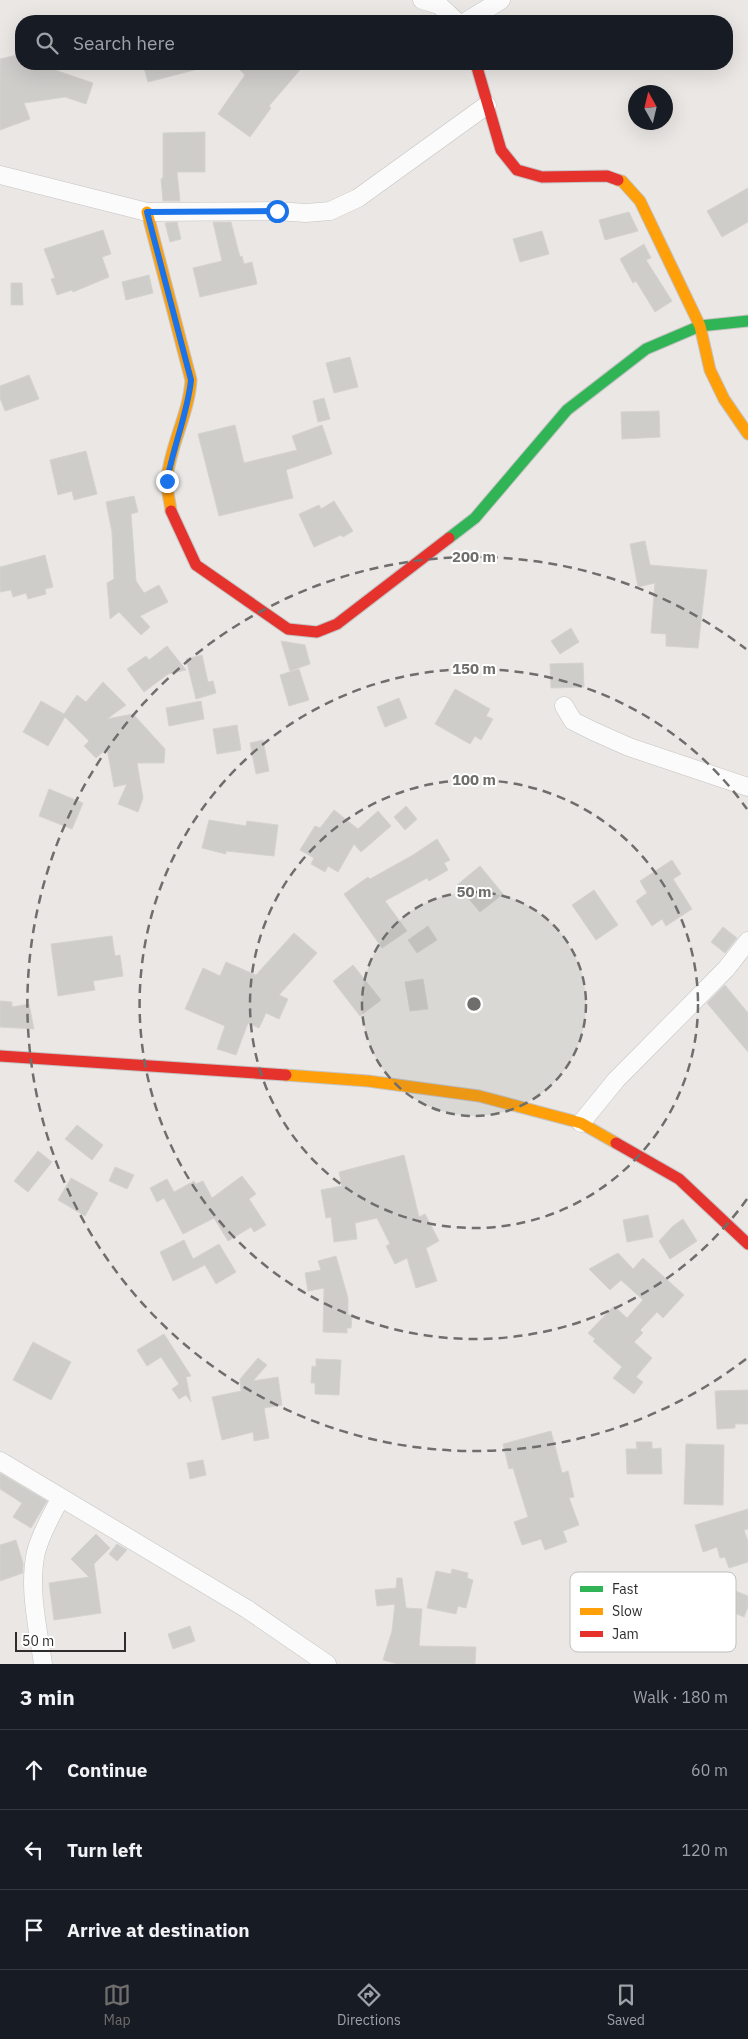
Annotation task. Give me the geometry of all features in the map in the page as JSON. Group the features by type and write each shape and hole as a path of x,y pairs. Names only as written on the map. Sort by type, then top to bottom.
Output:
{"street":[{"path":"422,0 439,5 450,15"},
{"path":"477,15 501,0"},
{"path":"478,70 501,150 517,170 542,177 607,176 622,181 640,201 700,326 710,370 724,399 748,434"},
{"path":"0,175 147,212 277,211 306,213 330,211 358,198 488,105"},
{"path":"147,212 191,380 190,396 172,452 167,481 172,515 196,565 288,629 317,632 337,624 475,518 566,410 646,349 700,326 748,321"},
{"path":"564,706 573,721 602,735 748,787"},
{"path":"581,1123 616,1080 726,969 748,941"},
{"path":"0,1056 368,1081 479,1096 581,1123 679,1178 748,1244"},
{"path":"0,1461 247,1609 326,1664"},
{"path":"42,1664 33,1580 36,1553 43,1531 60,1498"}],"building":[{"path":"15,55 15,70 55,70 93,83 86,104 65,97 24,103 30,119 0,130 0,59"},
{"path":"145,70 194,70 148,82"},
{"path":"240,70 300,70 269,106 271,108 250,137 218,114 245,75"},
{"path":"205,132 205,172 177,172 180,201 163,201 161,179 163,178 163,133"},
{"path":"748,188 748,222 722,237 707,211"},
{"path":"629,212 638,231 605,240 599,220"},
{"path":"177,222 181,239 170,242 165,223"},
{"path":"213,222 231,222 240,257 242,256 244,264 252,262 257,284 200,297 193,268 222,261"},
{"path":"103,230 111,254 102,257 109,277 73,292 72,290 57,295 51,279 55,278 44,249"},
{"path":"542,231 549,254 520,262 513,239"},
{"path":"644,244 651,258 646,260 672,301 655,312 636,281 633,283 620,259"},
{"path":"149,275 153,293 126,300 122,282"},
{"path":"11,283 22,283 23,305 11,305"},
{"path":"350,357 358,387 334,393 326,363"},
{"path":"29,375 39,399 5,411 0,398 0,386"},
{"path":"324,398 330,419 318,422 313,401"},
{"path":"659,411 660,437 622,439 621,412"},
{"path":"235,425 244,463 297,450 292,436 322,425 332,454 286,470 293,498 219,516 198,434"},
{"path":"86,451 97,494 74,500 72,491 58,495 50,460"},
{"path":"134,496 138,512 131,514 136,581 144,593 159,585 168,602 140,616 150,627 141,635 119,612 110,619 107,583 114,579 112,532 106,502"},
{"path":"334,501 353,531 343,537 341,535 314,547 299,514 319,505 321,509"},
{"path":"645,541 650,565 707,570 698,648 666,646 666,634 651,633 655,583 638,587 630,544"},
{"path":"45,555 53,587 45,589 46,594 28,599 26,593 13,597 11,590 0,592 0,567"},
{"path":"571,628 579,642 560,654 551,641"},
{"path":"281,641 305,645 310,664 290,671"},
{"path":"167,646 186,670 168,674 144,692 127,669 146,656 149,660"},
{"path":"202,655 208,682 213,681 216,693 196,699 186,659"},
{"path":"583,663 584,687 551,688 550,664"},
{"path":"299,669 309,700 289,706 280,675"},
{"path":"103,682 126,705 107,719 133,714 165,749 164,763 137,763 143,798 138,812 118,804 127,784 114,787 107,748 96,758 84,746 89,741 65,717 48,746 23,732 41,701 64,714 77,695 86,702"},
{"path":"455,689 490,709 486,716 493,719 481,740 475,736 470,744 435,724"},
{"path":"399,698 407,718 385,727 377,707"},
{"path":"201,701 204,719 169,726 166,708"},
{"path":"237,725 241,750 217,754 213,729"},
{"path":"263,740 269,771 256,774 250,743"},
{"path":"49,789 83,803 72,829 39,816"},
{"path":"406,806 417,819 405,830 394,817"},
{"path":"334,810 358,829 378,811 391,826 361,852 354,844 338,872 328,866 325,872 311,864 314,858 300,850 315,826 320,828"},
{"path":"209,820 246,826 247,821 278,825 274,856 226,851 226,854 202,848"},
{"path":"437,839 450,860 444,863 448,870 429,881 427,878 385,901 407,931 382,948 344,894 368,877 370,879"},
{"path":"672,860 681,874 673,879 692,909 666,926 662,919 652,926 636,901 647,893 640,881"},
{"path":"480,866 503,894 480,912 457,885"},
{"path":"594,890 618,925 596,940 572,905"},
{"path":"428,926 437,940 417,953 408,940"},
{"path":"723,927 737,938 725,953 711,942"},
{"path":"294,933 317,953 279,995 288,999 279,1019 266,1013 259,1028 248,1023 236,1055 217,1049 225,1026 185,1009 203,968 220,976 226,962 256,975"},
{"path":"112,936 115,956 120,955 123,976 93,981 95,990 58,996 51,944"},
{"path":"353,965 381,1000 360,1016 333,981"},
{"path":"423,979 428,1009 410,1011 405,982"},
{"path":"725,985 748,1013 748,1052 707,1003"},
{"path":"0,1001 12,1002 12,1007 29,1004 34,1029 0,1027"},
{"path":"77,1125 103,1145 92,1160 65,1139"},
{"path":"38,1151 52,1162 28,1192 14,1181"},
{"path":"404,1155 419,1217 425,1214 439,1241 426,1248 437,1281 416,1288 407,1258 395,1264 386,1246 390,1244 377,1218 355,1223 357,1239 334,1242 331,1217 326,1218 321,1190 342,1186 339,1172"},
{"path":"115,1167 134,1175 127,1189 109,1181"},
{"path":"242,1176 256,1194 249,1199 266,1225 254,1232 251,1227 228,1241 214,1218 183,1234 164,1198 157,1202 150,1188 167,1179 174,1192 194,1181 196,1184 203,1181 212,1198"},
{"path":"71,1178 98,1193 85,1216 58,1200"},
{"path":"648,1215 653,1237 627,1242 623,1220"},
{"path":"683,1219 697,1241 670,1259 659,1241 673,1226"},
{"path":"184,1240 193,1259 219,1244 236,1272 216,1284 205,1265 173,1281 160,1252"},
{"path":"618,1253 633,1269 643,1258 684,1295 663,1318 657,1312 640,1330 643,1333 634,1342 652,1358 636,1377 643,1382 634,1394 613,1378 622,1367 593,1341 595,1339 588,1333 614,1306 627,1318 643,1300 621,1280 610,1290 589,1269"},
{"path":"336,1256 348,1298 348,1315 352,1315 351,1328 347,1328 347,1333 323,1332 324,1288 308,1291 305,1273 321,1270 318,1261"},
{"path":"164,1334 191,1376 186,1377 191,1402 186,1395 179,1399 172,1389 179,1384 161,1357 147,1366 137,1350"},
{"path":"33,1342 71,1362 51,1400 13,1380"},
{"path":"258,1358 267,1365 253,1381 278,1377 282,1405 264,1408 269,1438 254,1441 253,1432 222,1440 212,1397 241,1391 240,1379"},
{"path":"316,1359 341,1360 339,1395 315,1394 315,1383 311,1383 312,1366 316,1367"},
{"path":"748,1390 748,1424 735,1424 735,1428 717,1429 715,1391"},
{"path":"551,1431 562,1473 568,1471 574,1497 569,1498 579,1525 563,1531 567,1542 545,1550 541,1539 522,1545 514,1522 528,1517 513,1468 509,1469 503,1444"},
{"path":"636,1442 652,1442 652,1449 661,1448 662,1474 627,1474 626,1449 637,1449"},
{"path":"686,1444 724,1445 723,1505 684,1504"},
{"path":"203,1460 206,1475 190,1479 187,1463"},
{"path":"0,1473 47,1501 31,1528 13,1517 22,1503 0,1489"},
{"path":"748,1509 748,1529 744,1530 748,1541 748,1562 729,1568 725,1557 720,1558 717,1547 703,1552 695,1525"},
{"path":"96,1534 110,1548 94,1564 101,1613 54,1620 49,1583 89,1577 71,1559"},
{"path":"16,1540 23,1563 23,1573 0,1581 0,1545"},
{"path":"117,1544 127,1550 117,1561 109,1554"},
{"path":"452,1569 468,1573 467,1578 473,1580 466,1608 458,1606 456,1614 427,1608 436,1571 451,1574"},
{"path":"397,1578 402,1578 406,1608 422,1609 419,1646 476,1647 475,1664 398,1664 383,1660 392,1631 395,1604 377,1606 375,1590 396,1588"},
{"path":"736,1591 748,1596 748,1607 744,1617 736,1613"},
{"path":"190,1626 195,1641 173,1649 168,1634"}],"traffic: fast":[{"path":"449,538 475,518 567,410 646,349 700,326 748,321"}],"traffic: slow":[{"path":"618,180 622,181 640,201 700,326 710,370 724,399 748,434"},
{"path":"147,212 191,380 187,405 169,466 167,483 171,511"},
{"path":"286,1075 368,1081 479,1096 581,1123 616,1143"}],"traffic: jam":[{"path":"478,70 501,150 517,170 542,177 607,176 618,180"},
{"path":"171,511 196,565 288,629 317,632 337,624 449,538"},
{"path":"0,1056 286,1075"},
{"path":"616,1143 679,1179 748,1244"}],"route":[{"path":"167,481 172,452 190,396 191,380 147,212 277,211"}]}
